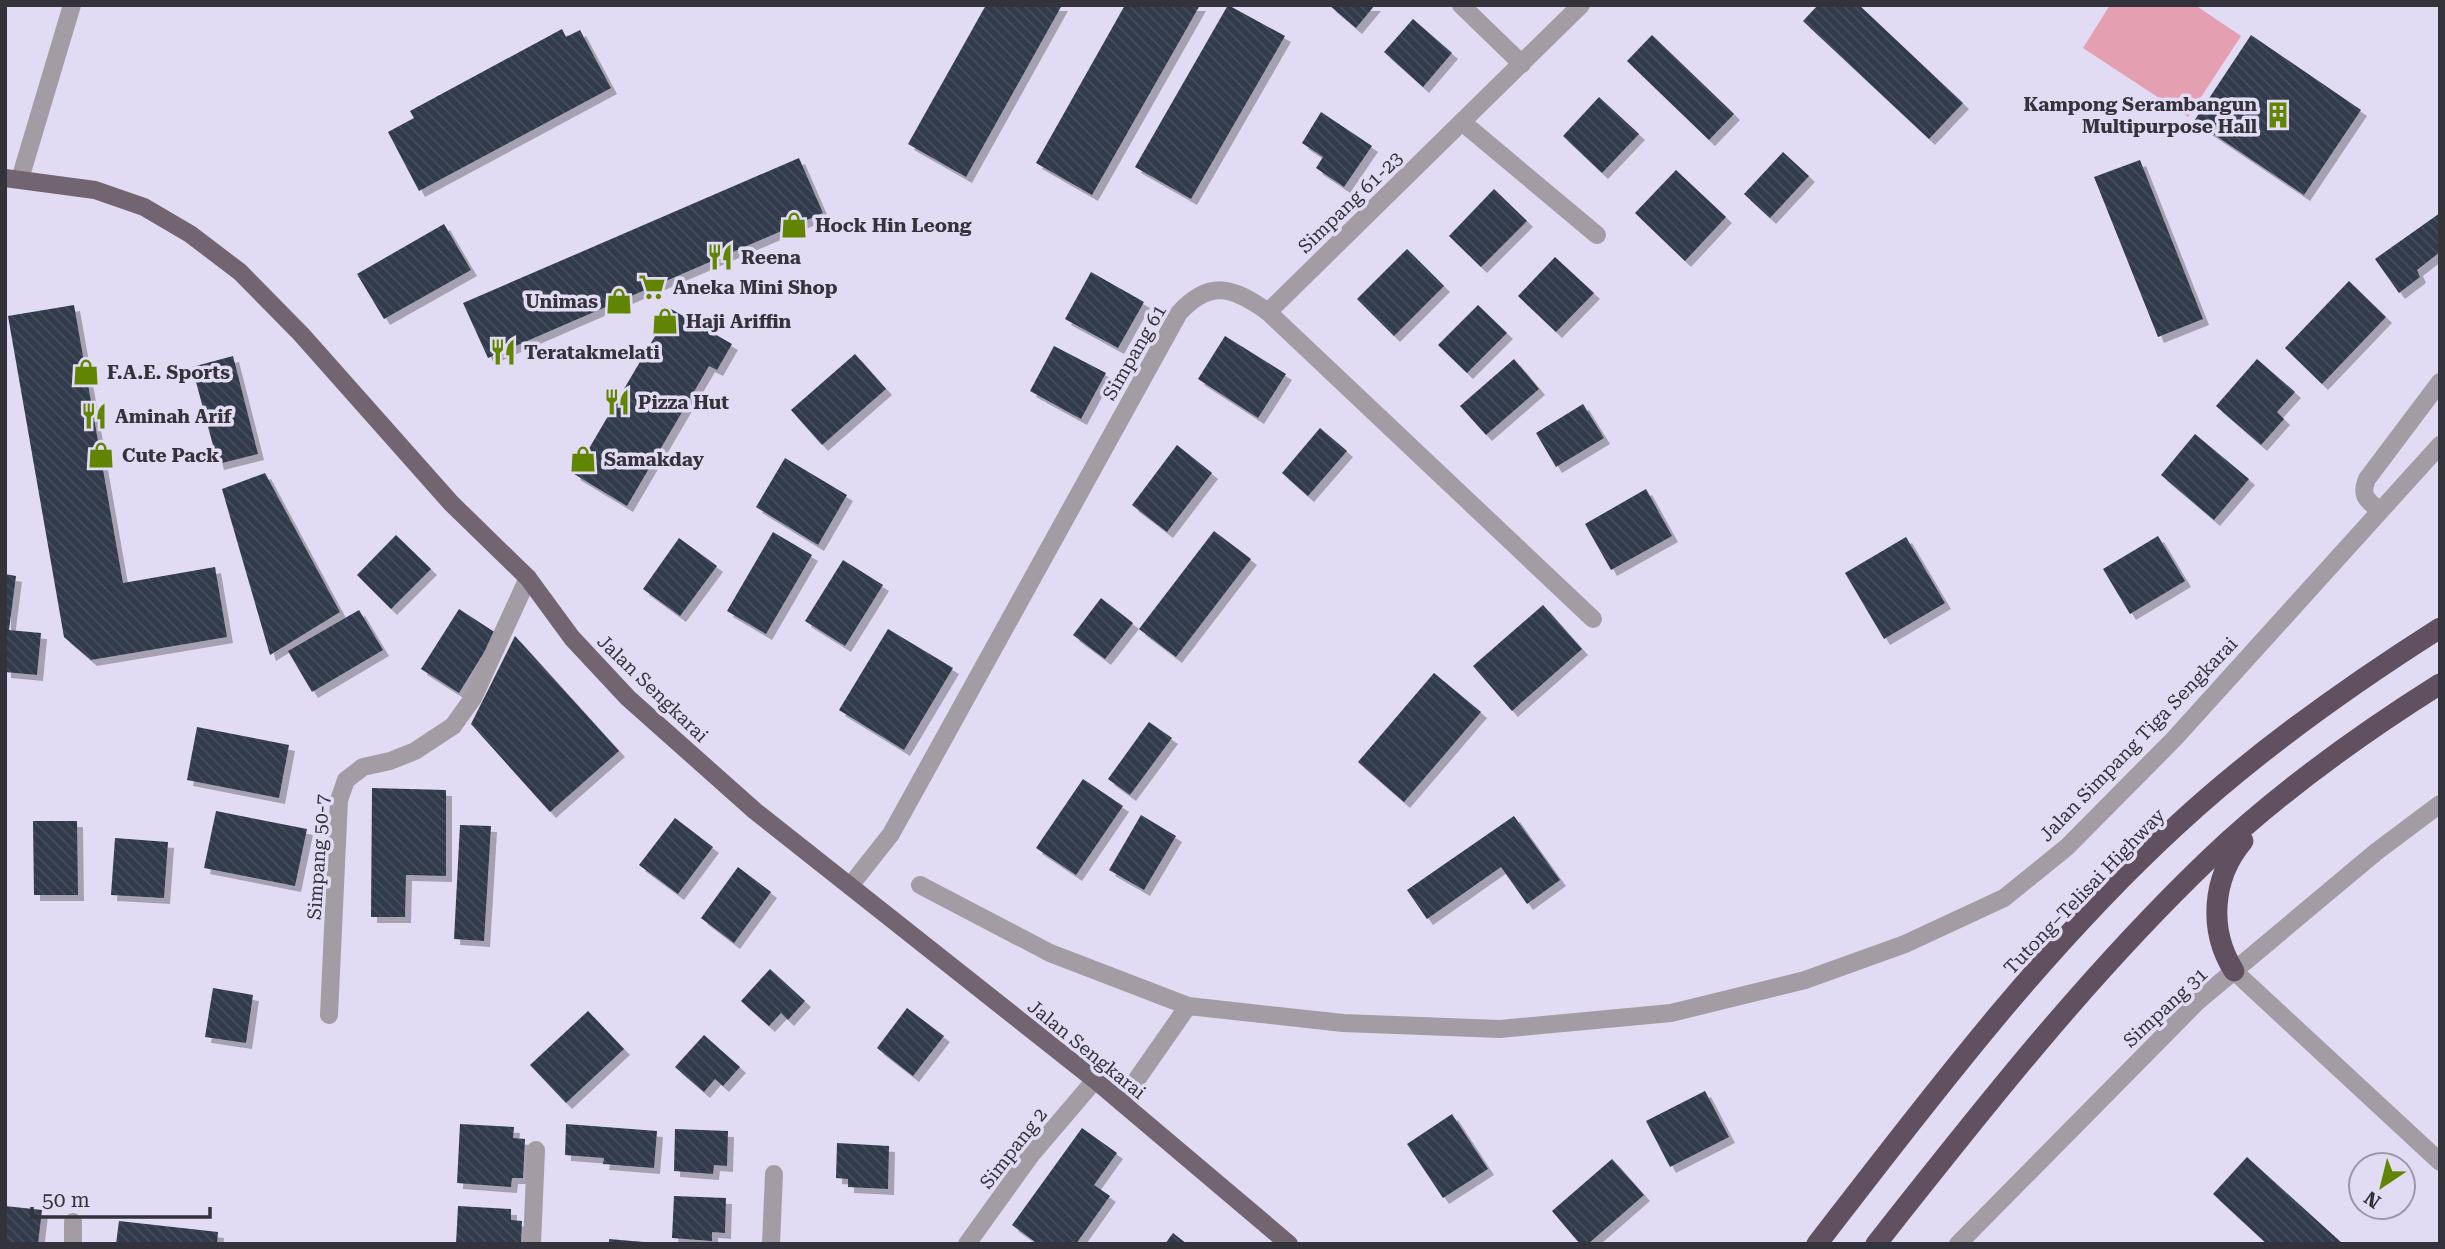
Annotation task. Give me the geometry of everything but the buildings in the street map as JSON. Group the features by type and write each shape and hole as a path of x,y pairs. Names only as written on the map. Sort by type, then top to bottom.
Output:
{"highway":[{"name":"Tutong–Telisai Highway","path":"1817,1244 1983,1032 2079,925 2176,825 2275,742 2368,674 2440,628"},
{"path":"1876,1244 2020,1063 2112,957 2210,858 2306,777 2440,684"},
{"path":"2234,971 2224,955 2217,918 2217,891 2223,871 2244,840 2306,777"}],"main road":[{"name":"Jalan Sengkarai","path":"13,178 95,190 145,207 191,234 240,272 301,334 451,503 528,578 572,638 628,698 755,811 1094,1080 1289,1244"}],"street":[{"path":"13,178 72,5"},
{"path":"1461,5 1522,64"},
{"name":"Simpang 61-23","path":"1268,312 1581,5"},
{"path":"1462,122 1597,235"},
{"name":"Simpang 61","path":"849,886 891,834 1179,313 1205,290 1229,292 1248,299 1268,312 1593,618"},
{"path":"2380,511 2365,498 2363,490 2367,479 2440,382"},
{"name":"Jalan Simpang Tiga Sengkarai","path":"919,885 1050,953 1188,1006 1343,1023 1500,1029 1671,1013 1805,980 1905,944 2004,898 2067,847 2174,739 2440,445"},
{"name":"Simpang 50-7","path":"329,1016 339,800 346,780 362,767 390,761 415,751 453,726 473,698 528,578"},
{"path":"2234,971 2376,852 2440,804"},
{"name":"Simpang 31","path":"1958,1244 2189,1010 2234,971 2440,1162"},
{"path":"1121,1102 1188,1006"},
{"name":"Simpang 2","path":"967,1244 1031,1155 1094,1080"},
{"path":"532,1244 536,1150"},
{"path":"771,1244 774,1174"},
{"path":"73,1222 73,1244"}],"shaded area":[{"path":"2110,5 2195,5 2241,36 2188,117 2083,48"}],"place":[{"name":"Kampong Serambangun Multipurpose Hall","path":"2278,115"},
{"name":"Hock Hin Leong","path":"794,225"},
{"name":"Reena","path":"720,257"},
{"name":"Aneka Mini Shop","path":"652,287"},
{"name":"Unimas","path":"619,301"},
{"name":"Haji Ariffin","path":"665,321"},
{"name":"Teratakmelati","path":"503,352"},
{"name":"F.A.E. Sports","path":"86,372"},
{"name":"Pizza Hut","path":"617,402"},
{"name":"Aminah Arif","path":"94,416"},
{"name":"Cute Pack","path":"101,455"},
{"name":"Samakday","path":"583,459"}]}
